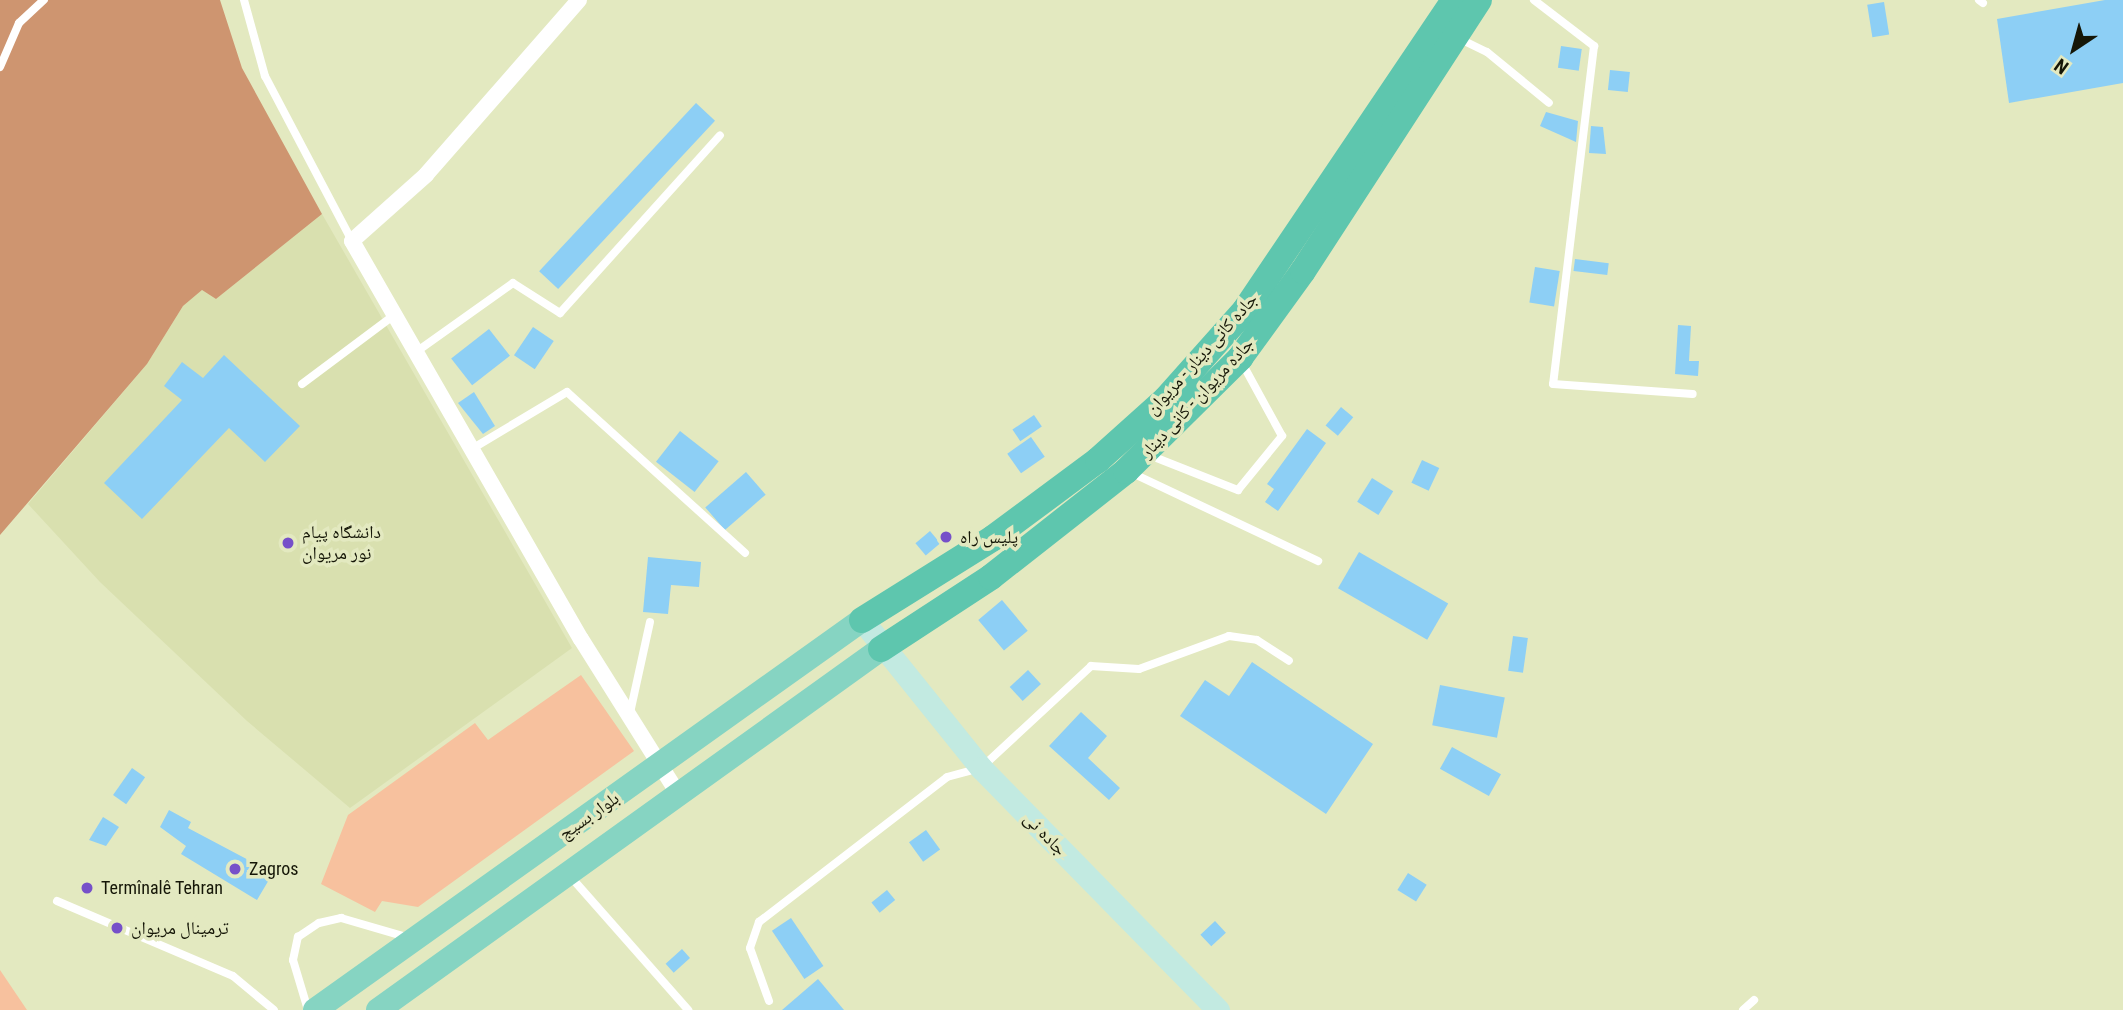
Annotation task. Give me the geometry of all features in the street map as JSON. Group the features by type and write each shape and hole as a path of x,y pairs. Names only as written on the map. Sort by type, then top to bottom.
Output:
{"highway":[{"name":"جاده کانی دینار - مریوان","path":"862,620 993,538 1098,460 1166,399 1245,310 1454,0"},
{"name":"جاده مریوان - کانی دینار","path":"881,649 991,577 1126,471 1240,358 1303,271 1479,0"}],"main road":[{"name":"جاده نی","path":"862,620 881,649 981,768 1218,1010"},
{"name":"بلوار بسیج","path":"315,1010 661,766 862,620"},
{"name":"بلوار بسیج","path":"377,1010 881,649"}],"street":[{"path":"579,0 426,175 352,241 470,450 679,795"}],"lane":[{"path":"0,66 19,23 44,0"},
{"path":"244,0 265,76 352,241"},
{"path":"1534,0 1594,46 1553,384 1693,394"},
{"path":"1455,37 1487,52 1549,103"},
{"path":"414,353 513,283 560,313 720,135"},
{"path":"302,384 393,316"},
{"path":"1146,454 1238,490 1282,436 1240,358"},
{"path":"470,450 567,392 746,553"},
{"path":"1126,471 1318,561"},
{"path":"629,716 650,622"},
{"path":"769,1001 750,948 759,922 947,777 981,768 1091,666 1139,669 1229,636 1257,640 1289,661"},
{"path":"568,874 688,1010"},
{"path":"57,901 233,976 274,1010"},
{"path":"308,1010 293,960 298,937 319,923 341,919 416,939"},
{"path":"1743,1010 1755,1000"}],"shaded area":[{"path":"0,0 220,0 242,68 322,214 216,299 202,290 183,306 147,364 0,535"},
{"name":"دانشگاه پیام نور مریوان","path":"322,214 572,648 350,808 247,721 100,582 28,504 147,364 183,306 202,290 216,299"},
{"path":"581,675 634,751 418,907 382,901 375,912 321,884 348,815 475,723 488,740"},
{"path":"0,970 27,1010 0,1010"}],"building":[{"path":"2105,0 2123,0 2123,83 2009,103 1997,19"},
{"path":"1884,2 1889,35 1872,37 1867,5"},
{"path":"1561,46 1582,49 1579,71 1558,68"},
{"path":"1610,70 1630,72 1628,92 1608,90"},
{"path":"696,103 715,121 558,289 539,271"},
{"path":"1546,112 1578,121 1576,142 1540,126"},
{"path":"1591,126 1603,127 1606,154 1589,153"},
{"path":"1575,259 1609,263 1607,275 1574,271"},
{"path":"1535,267 1560,271 1554,306 1529,303"},
{"path":"1678,325 1691,326 1689,361 1699,361 1698,376 1675,374"},
{"path":"533,327 554,341 535,369 514,355"},
{"path":"489,329 510,356 472,385 451,359"},
{"path":"224,355 300,426 265,462 229,428 142,519 104,483 182,400 164,386 182,362 203,378"},
{"path":"474,392 495,426 483,434 458,403"},
{"path":"1341,407 1353,417 1338,436 1326,425"},
{"path":"1034,415 1042,427 1020,441 1012,430"},
{"path":"1307,429 1326,443 1278,511 1265,502 1274,489 1267,484"},
{"path":"680,431 719,461 695,492 656,462"},
{"path":"1031,437 1045,457 1021,473 1007,454"},
{"path":"1422,460 1439,468 1429,491 1411,483"},
{"path":"746,472 766,495 725,530 705,507"},
{"path":"1372,478 1393,491 1378,515 1357,502"},
{"path":"930,531 940,543 926,555 915,543"},
{"path":"1359,552 1448,604 1427,640 1338,588"},
{"path":"648,557 701,562 699,587 671,585 668,614 643,612"},
{"path":"1002,600 1028,631 1004,651 978,620"},
{"path":"1513,636 1528,638 1523,673 1508,671"},
{"path":"1252,662 1373,744 1326,814 1180,716 1205,680 1229,696"},
{"path":"1028,670 1041,684 1023,701 1010,687"},
{"path":"1440,685 1505,698 1497,738 1432,725"},
{"path":"1081,712 1107,736 1088,758 1120,788 1109,800 1049,746"},
{"path":"1452,747 1501,774 1489,796 1440,769"},
{"path":"132,768 145,777 126,804 113,795"},
{"path":"169,810 191,822 188,828 273,873 257,900 181,854 186,846 160,827"},
{"path":"103,817 119,827 106,846 89,840"},
{"path":"926,830 940,849 923,862 909,842"},
{"path":"1408,873 1427,885 1416,902 1397,890"},
{"path":"887,890 895,900 880,913 871,903"},
{"path":"791,918 823,966 804,979 772,931"},
{"path":"1215,921 1226,933 1211,946 1200,935"},
{"path":"682,949 690,958 674,973 666,964"},
{"path":"818,979 844,1010 782,1010"}],"place":[{"name":"پلیس راه","path":"946,537"},
{"name":"دانشگاه پیام نور مریوان","path":"288,543"},
{"name":"Zagros","path":"235,869"},
{"name":"Termînalê Tehran","path":"87,888"},
{"name":"ترمینال مریوان","path":"117,928"}]}
